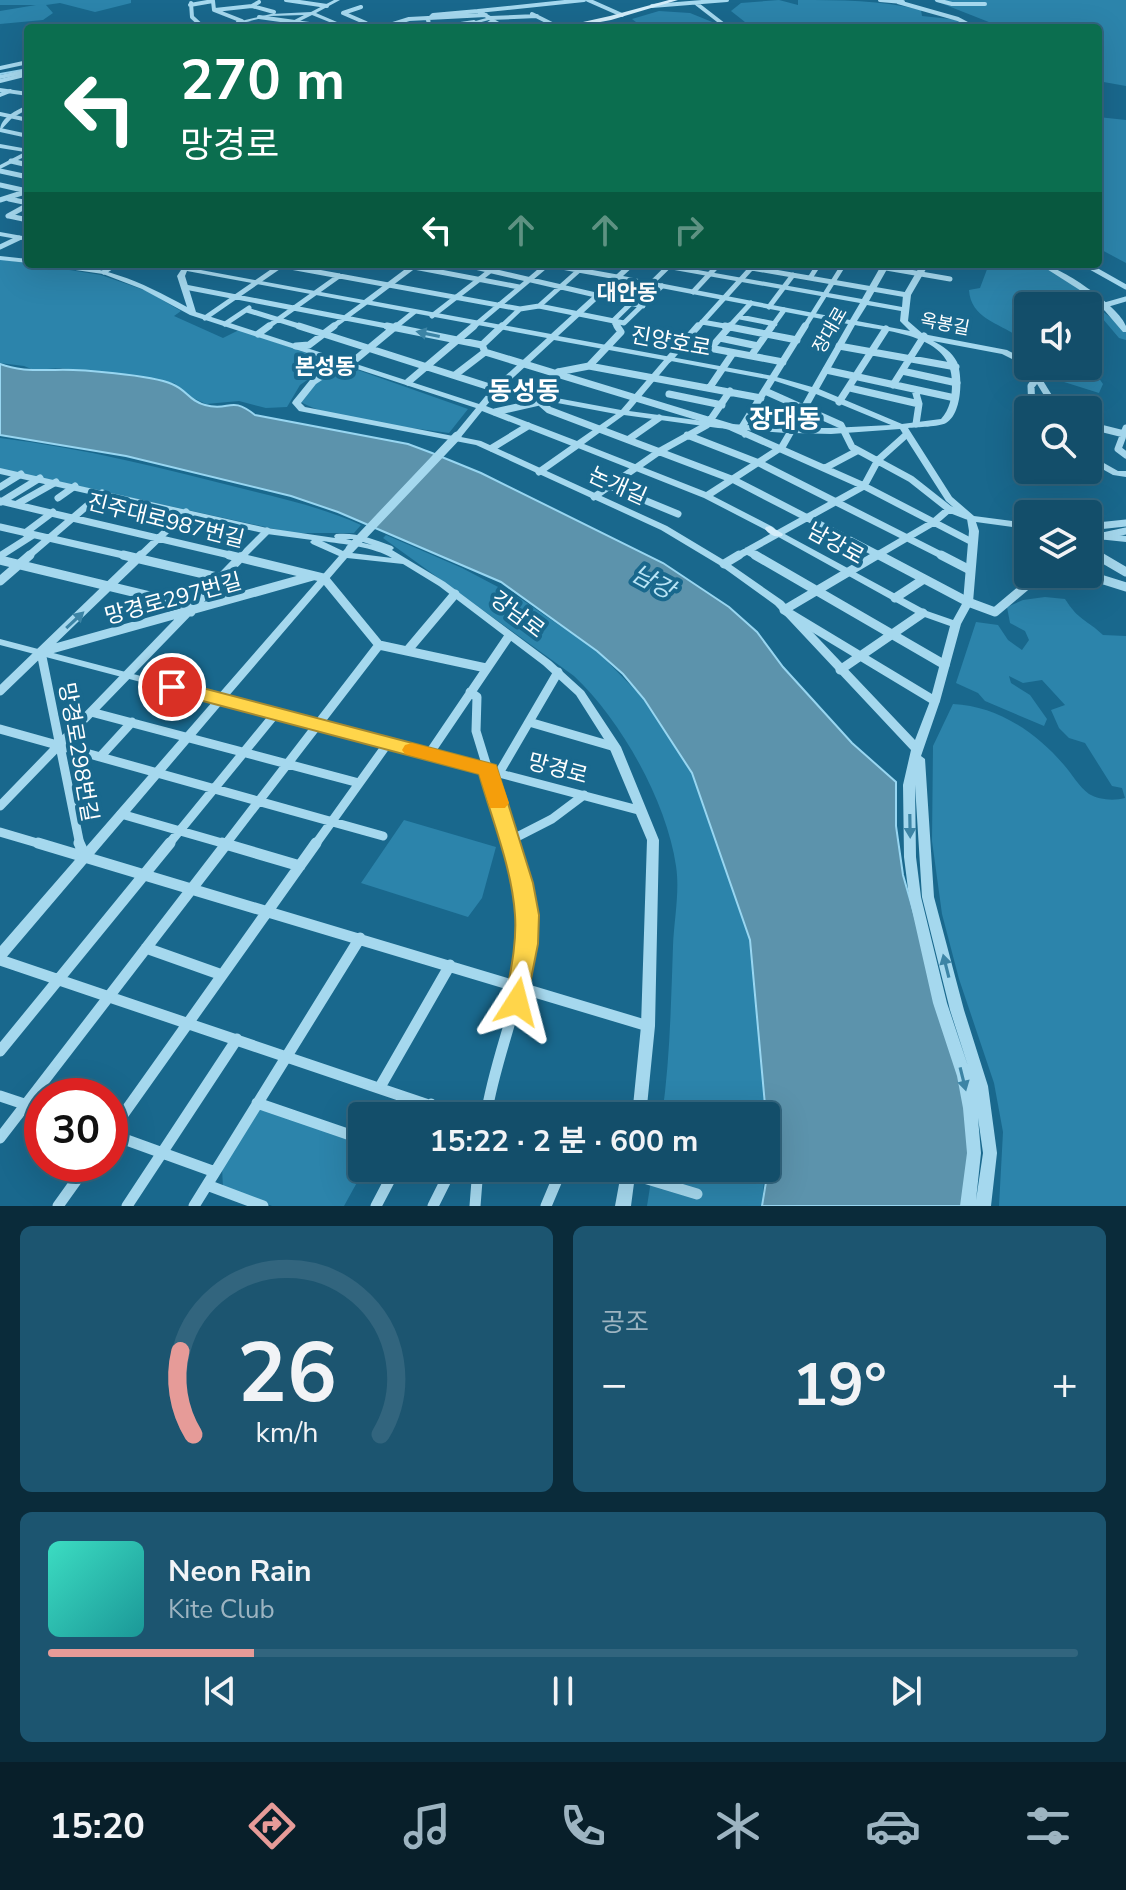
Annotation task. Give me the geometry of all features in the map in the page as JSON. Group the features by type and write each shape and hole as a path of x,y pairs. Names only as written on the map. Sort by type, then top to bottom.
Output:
{"main road":[{"path":"573,24 676,0"}],"street":[{"path":"276,13 284,0 327,6"},
{"path":"307,3 313,0"},
{"path":"289,24 338,0"},
{"path":"482,24 552,0"},
{"path":"538,5 586,0 622,15"},
{"path":"880,0 898,2 967,24"},
{"path":"898,2 911,0"},
{"path":"937,0 952,4 985,4"},
{"path":"200,24 191,16 191,3 213,1 214,10"},
{"path":"652,6 724,1"},
{"path":"252,6 259,2"},
{"path":"697,4 705,15 726,24"},
{"path":"214,10 252,6 276,13"},
{"path":"431,24 437,14 498,6 523,9 552,24"},
{"path":"361,7 343,13 365,24"},
{"path":"510,18 506,15 523,9"},
{"path":"214,10 240,22 253,24"},
{"path":"478,11 500,24"},
{"path":"196,20 221,13"},
{"path":"232,24 276,13 312,13 338,24"},
{"path":"440,24 537,16"},
{"path":"259,17 305,24"},
{"path":"491,19 545,20"},
{"path":"380,24 393,24"},
{"path":"0,68 24,63"},
{"path":"0,68 24,73"},
{"path":"0,79 24,73"},
{"path":"0,79 24,74"},
{"path":"11,78 24,80"},
{"path":"0,93 24,93"},
{"path":"24,109 10,117 1,127 24,135"},
{"path":"0,114 24,119"},
{"path":"0,146 24,151"},
{"path":"0,169 24,154"},
{"path":"11,161 24,164"},
{"path":"0,169 24,176"},
{"path":"0,185 24,190"},
{"path":"2,199 24,192"},
{"path":"2,199 24,203"},
{"path":"24,206 8,216 24,219"},
{"path":"0,234 24,238"},
{"path":"0,247 24,238"},
{"path":"0,258 24,261"},
{"name":"남강로","path":"76,268 104,272 145,287 205,318 313,350 495,412 707,496 923,613 956,624"},
{"path":"104,272 110,268"},
{"name":"진양호로","path":"184,276 200,268 256,282 551,339 773,378 809,399 834,400"},
{"path":"205,318 275,268"},
{"path":"300,268 520,309 539,306 624,323 662,286"},
{"path":"319,378 331,364 313,350 324,333 412,268"},
{"path":"430,268 519,287"},
{"path":"481,268 643,306"},
{"path":"432,316 494,268"},
{"path":"408,382 542,268"},
{"path":"565,268 617,277"},
{"path":"539,306 581,268"},
{"path":"425,1102 58,980 0,957 221,699 319,576 348,552 457,436 496,389 627,268"},
{"path":"613,321 667,268"},
{"path":"683,268 903,309"},
{"path":"693,292 715,268"},
{"path":"539,472 625,411 751,268"},
{"path":"760,268 907,295"},
{"path":"774,272 778,268"},
{"path":"810,278 816,268"},
{"path":"744,431 763,394 842,268"},
{"name":"장대로","path":"707,496 782,447 884,268"},
{"path":"894,268 950,279"},
{"path":"744,431 905,431 916,424 949,417 955,398 956,367 943,350 904,321 907,295 923,268"},
{"path":"1051,268 1088,289 1126,330"},
{"path":"1092,268 1126,287"},
{"path":"769,307 793,275"},
{"path":"184,276 225,295 459,340 708,423"},
{"path":"184,276 193,313"},
{"path":"258,334 339,276"},
{"name":"옥봉길","path":"617,277 1004,352 1014,357"},
{"path":"164,298 188,298"},
{"path":"1105,305 1126,299"},
{"path":"225,324 260,302"},
{"path":"710,349 751,303"},
{"path":"455,375 520,309"},
{"path":"247,310 536,399 708,423 744,431 864,486 972,542"},
{"path":"751,356 784,310"},
{"path":"348,363 371,349 414,312"},
{"path":"740,317 775,324"},
{"path":"589,366 621,332 613,321"},
{"path":"702,322 797,340"},
{"path":"540,348 531,335 562,328"},
{"path":"540,348 571,342 562,328"},
{"path":"886,329 850,388 834,400 905,431 949,499 971,518 974,531 968,602 956,624 935,701 917,749 909,785 913,884 940,1003 964,1076 970,1108 974,1153 968,1206"},
{"path":"893,385 924,336"},
{"path":"720,338 758,346"},
{"path":"683,343 783,362"},
{"path":"839,346 956,367"},
{"path":"710,387 733,353"},
{"name":"논개길","path":"348,363 319,378 296,403 302,409 492,448 664,528 763,590 917,749"},
{"path":"495,412 536,399 558,372 589,366 730,391 809,399 841,425 857,451 911,479 949,509 971,518 1014,524"},
{"path":"826,370 955,398"},
{"path":"902,371 957,383"},
{"path":"658,404 682,382"},
{"path":"850,388 919,404"},
{"path":"915,390 919,404 916,424"},
{"path":"594,497 635,467 708,423 730,391"},
{"path":"669,394 722,405"},
{"path":"536,399 549,410 734,480 968,602 995,612 1023,588"},
{"path":"629,439 659,418"},
{"path":"492,448 528,426"},
{"path":"1102,427 1125,431 1118,449 1126,455"},
{"path":"724,564 774,532 807,518 864,486 878,460 905,439 905,431"},
{"path":"687,435 759,463 970,570"},
{"path":"825,468 857,451"},
{"path":"1102,465 1116,473 1126,474"},
{"name":"강남로","path":"0,471 267,531 371,547 414,565 558,672 580,693 615,747 653,840 648,1026 640,1102"},
{"path":"0,487 21,474"},
{"path":"1,502 40,478"},
{"path":"17,504 56,482"},
{"path":"58,498 75,486"},
{"path":"610,486 678,514"},
{"path":"0,581 102,493"},
{"name":"진주대로987번길","path":"1,502 319,576"},
{"path":"935,701 784,610 934,522 949,509"},
{"path":"0,558 53,512"},
{"path":"0,691 186,512"},
{"path":"1102,526 1126,523"},
{"path":"0,527 221,578"},
{"path":"0,806 267,531"},
{"path":"1102,536 1126,531"},
{"path":"1102,536 1126,539"},
{"path":"302,537 348,552 414,565"},
{"path":"747,551 945,665"},
{"path":"0,558 187,605 191,612"},
{"path":"1102,558 1126,572"},
{"path":"319,576 379,645 486,668"},
{"name":"망경로297번길","path":"41,652 319,576"},
{"path":"895,598 924,579"},
{"path":"1102,579 1126,587"},
{"path":"407,651 455,594"},
{"path":"840,670 923,613"},
{"path":"429,754 509,636"},
{"name":"망경로","path":"0,642 642,811"},
{"path":"47,1078 379,645"},
{"name":"망경로298번길","path":"41,652 76,838 85,856"},
{"path":"494,771 529,722 558,672"},
{"path":"470,692 477,697 474,718 494,771 527,915 520,986 488,1102"},
{"path":"91,712 359,783"},
{"path":"0,1051 276,713"},
{"path":"100,757 132,722"},
{"path":"529,722 615,747"},
{"path":"0,729 383,836"},
{"path":"128,1108 388,743"},
{"path":"917,749 928,897 957,1010 981,1086 990,1153 983,1206"},
{"path":"509,841 552,819 584,795"},
{"path":"121,814 300,866"},
{"path":"0,832 648,1026"},
{"path":"194,1206 360,938"},
{"path":"146,948 222,975"},
{"path":"380,1087 450,965"},
{"path":"127,1206 237,1039"},
{"path":"0,1096 24,1104"},
{"path":"257,1103 348,1134"},
{"path":"0,1138 24,1108"},
{"path":"128,1141 215,1172"},
{"path":"58,1206 75,1182"},
{"path":"376,1206 389,1182"},
{"path":"433,1206 445,1182"},
{"path":"475,1206 477,1182"},
{"path":"546,1206 556,1182"},
{"path":"623,1206 627,1182"},
{"path":"662,1182 697,1194"},
{"path":"207,1185 263,1206"}],"shaded area":[{"path":"0,0 131,0 131,3 95,12 60,3 46,5 53,13 43,20 0,24 0,11 36,5 0,5"},
{"path":"779,0 798,5 798,0 891,4 921,10 922,16 960,20 969,24 745,24 731,11 741,3"},
{"path":"933,0 1126,0 1126,86 1102,82 1102,24 994,24"},
{"path":"659,11 690,13 717,24 633,24 636,22 632,19"},
{"path":"1102,117 1126,120 1126,263 1102,250"},
{"path":"0,259 24,263 24,268 57,268 101,275 147,291 181,311 174,316 223,338 239,330 321,358 329,365 300,385 287,407 266,408 239,401 206,404 174,383 60,368 34,370 0,363"},
{"path":"988,268 1047,268 1084,292 1014,292 1014,334 976,310 969,290 980,288"},
{"path":"1102,311 1126,329 1126,340 1119,338 1102,318"},
{"path":"342,367 468,409 449,433 350,418 301,402 314,382"},
{"path":"1058,380 1100,380 1103,384 1099,393"},
{"path":"0,438 63,447 156,467 305,505 361,525 354,533 293,533 0,469"},
{"path":"386,535 462,568 521,599 597,651 644,699 692,773 750,940 762,1048 764,1102 663,1102 677,895 676,866 663,816 625,739 592,694 574,676 383,538"},
{"path":"1045,597 1065,599 1079,616 1103,635 1126,636 1126,1206 999,1206 1003,1132 994,1083 959,979 942,914 932,841 933,746 953,704 1000,715 1028,732 1053,753 1089,794 1097,798 1125,798 1122,788 1112,786 1085,743 1069,738 1059,728 1051,710 1065,705 1042,680 1023,683 1009,676 1011,683 1030,695 1047,719 1044,726 985,701 978,693 956,683 976,622 998,625 1008,640 1022,650 1029,640 1025,631 1010,623 1007,607 1023,600"},
{"path":"404,820 496,847 482,898 468,917 361,883"},
{"path":"261,1106 348,1139 348,1182 357,1182 344,1206 272,1206 223,1188 222,1167"},
{"path":"651,1182 764,1182 762,1206 647,1206"}],"water":[{"name":"남강","path":"0,364 20,369 97,372 162,381 205,405 235,405 255,415 408,444 481,473 663,563 729,607 757,632 783,667 852,743 896,782 896,826 903,875 975,1126 969,1206 762,1206 766,1182 780,1182 780,1102 765,1102 750,940 692,773 644,699 623,674 597,651 501,582 338,512 291,496 126,456 0,435"}],"waterway":[{"path":"0,74 24,70"}],"slow traffic":[{"path":"412,750 488,770 498,803"}],"district":[{"name":"대안동","path":"627,292"},
{"name":"본성동","path":"325,366"},
{"name":"동성동","path":"524,391"},
{"name":"장대동","path":"785,419"}],"route":[{"path":"172,687 488,770 522,883 527,915 517,1002"}]}
